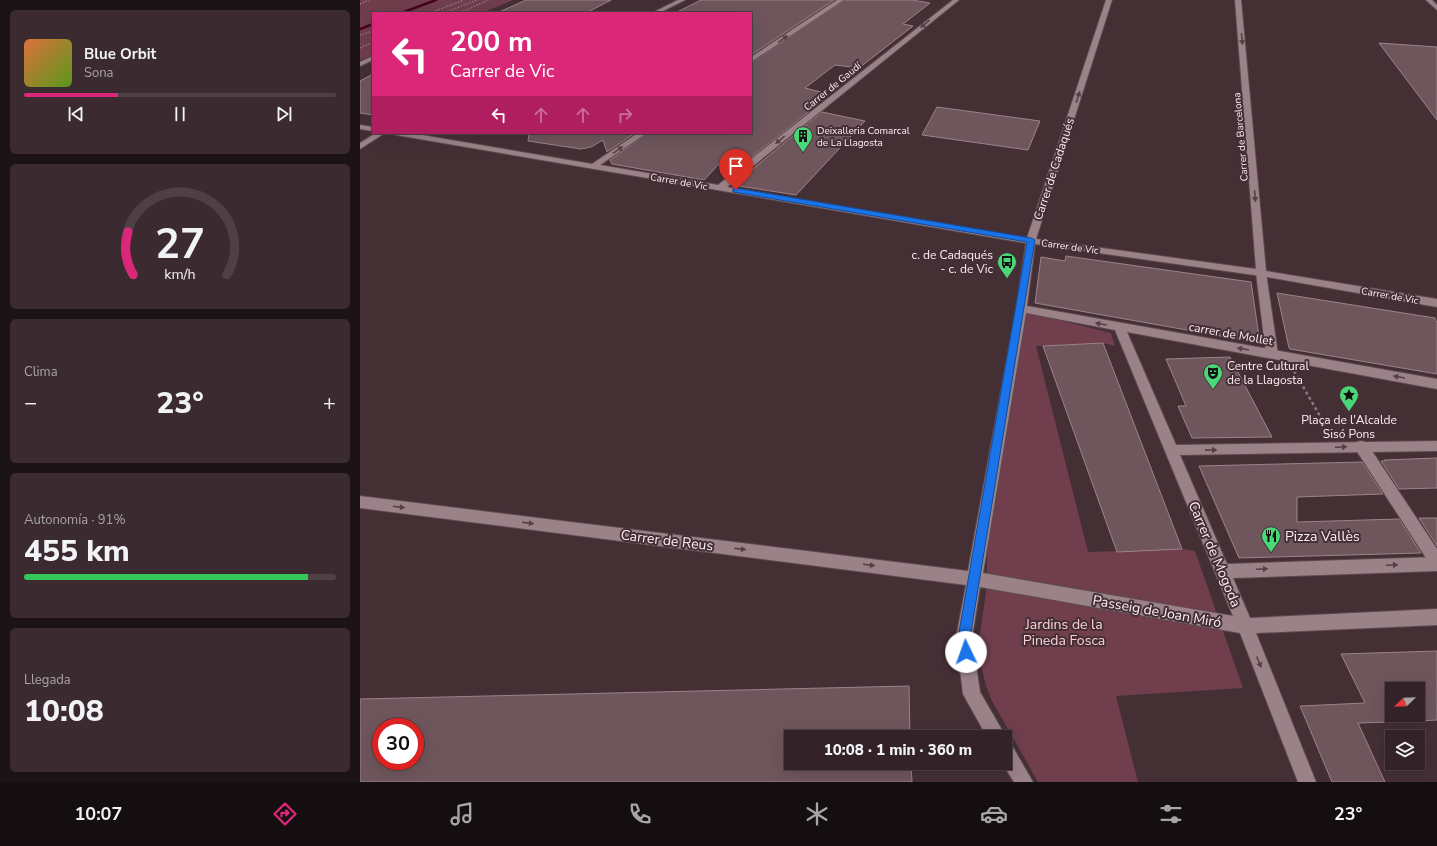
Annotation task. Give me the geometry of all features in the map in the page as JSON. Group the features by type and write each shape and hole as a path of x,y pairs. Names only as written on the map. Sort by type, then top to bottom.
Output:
{"street":[{"path":"657,12 682,0"},
{"path":"752,59 841,0"},
{"name":"Carrer de Gaudí","path":"720,188 956,0"},
{"name":"Carrer de Cadaqués","path":"993,730 972,694 964,638 1021,309 1031,240 1109,0"},
{"name":"Carrer de Barcelona","path":"1238,0 1261,272 1272,354"},
{"path":"1429,0 1437,8"},
{"path":"360,64 372,58"},
{"path":"360,127 372,129"},
{"path":"360,147 380,134"},
{"name":"Carrer de Vic","path":"402,134 1031,240 1261,272 1437,303"},
{"path":"594,166 642,134"},
{"name":"carrer de Mollet","path":"1021,309 1437,384"},
{"name":"Carrer de Mogoda","path":"1119,327 1223,571 1307,782"},
{"path":"1361,446 1435,560"},
{"path":"1172,450 1437,446"},
{"name":"Carrer de Reus","path":"360,502 974,579"},
{"path":"1223,571 1435,560"},
{"name":"Passeig de Joan Miró","path":"974,579 1245,626 1437,617"},
{"path":"1012,762 1024,782"}],"path":[{"path":"360,4 369,0"},
{"path":"433,12 464,0"},
{"path":"447,12 477,0"},
{"path":"462,12 488,0"},
{"path":"360,35 372,31"},
{"path":"360,48 372,42"},
{"path":"1292,366 1298,381 1332,436"}],"green space":[{"path":"360,0 513,0 484,12 372,12 372,55 360,60"},
{"name":"Jardins de la Pineda Fosca","path":"1023,311 1111,333 1115,346 1103,343 1036,346 1088,552 1182,549 1195,551 1243,688 1116,696 1138,782 1038,782 1012,736 1012,730 1008,730 992,701 986,686 981,665 979,641 986,592 988,537"}],"building":[{"path":"526,0 611,0 588,12 499,12"},
{"path":"701,0 834,0 752,54 752,12 677,12"},
{"path":"845,0 912,0 930,3 903,24 913,26 859,68 835,65 805,88 825,93 806,109 811,110 749,159 728,154 704,180 612,164 610,160 647,134 752,134 752,62"},
{"path":"1379,43 1437,47 1437,120"},
{"path":"372,75 372,115 360,113 360,81"},
{"path":"937,107 1040,121 1028,150 922,135"},
{"name":"Deixalleria Comarcal de La Llagosta","path":"822,112 865,121 796,195 733,185"},
{"path":"529,134 634,134 607,152 603,140 591,147 581,149 528,141"},
{"path":"1066,256 1251,282 1260,343 1035,303 1041,257 1065,261"},
{"path":"1277,293 1435,318 1437,323 1437,374 1290,349"},
{"path":"1103,343 1182,549 1117,552 1043,346"},
{"name":"Centre Cultural de la Llagosta","path":"1230,357 1272,437 1192,438 1178,406 1186,406 1166,359"},
{"path":"1437,458 1437,488 1399,489 1381,461 1385,461 1384,460"},
{"path":"1362,462 1383,494 1297,497 1297,522 1399,519 1421,553 1239,558 1199,466"},
{"path":"1419,518 1437,518 1437,546"},
{"path":"1437,651 1437,720 1425,721 1425,682 1385,682 1385,722 1392,722 1358,723 1385,782 1332,782 1300,706 1365,703 1341,654"},
{"path":"909,686 910,730 784,730 784,770 911,770 912,782 360,782 360,699"}],"waterway":[{"path":"404,12 436,0"},
{"path":"360,29 372,24"}],"place":[{"name":"Deixalleria Comarcal de La Llagosta","path":"803,153"},
{"name":"c. de Cadaqués - c. de Vic","path":"1007,279"},
{"name":"Centre Cultural de la Llagosta","path":"1213,390"},
{"name":"Plaça de l'Alcalde Sisó Pons","path":"1349,412"},
{"name":"Pizza Vallès","path":"1271,553"}],"route":[{"path":"736,190 1031,240 964,638 966,652"}]}
